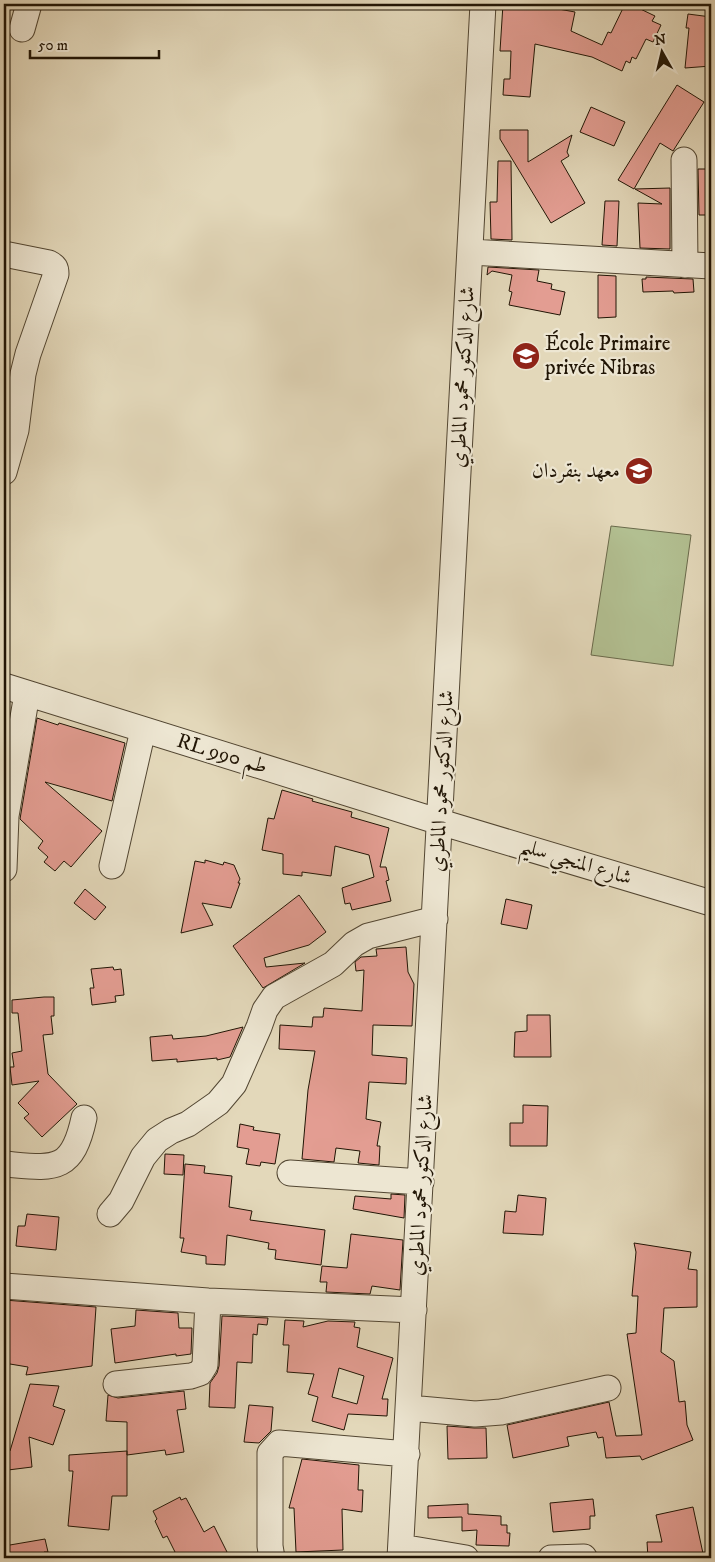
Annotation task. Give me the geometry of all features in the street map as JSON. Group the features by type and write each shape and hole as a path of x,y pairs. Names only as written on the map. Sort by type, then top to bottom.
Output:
{"street":[{"path":"22,29 29,4"},
{"name":"شارع الدكتور محمود الماطري","path":"401,1553 483,4"},
{"path":"684,160 685,265"},
{"path":"470,252 711,266"},
{"path":"4,254 50,263 54,265 56,274 28,354 16,430 4,472"},
{"path":"4,868 15,690"},
{"name":"RL طم 990","path":"15,690 440,822"},
{"path":"112,866 143,730"},
{"name":"شارع المنجي سليم","path":"440,822 711,903"},
{"path":"110,1214 121,1201 142,1157 157,1140 171,1131 188,1124 218,1103 234,1084 265,1010 274,997 334,964 354,944 368,936 435,919"},
{"path":"4,1164 41,1167 58,1165 71,1154 80,1137 84,1118"},
{"path":"290,1173 421,1182"},
{"path":"4,1286 208,1301 414,1310"},
{"path":"116,1384 191,1376 200,1373 204,1365 208,1301"},
{"path":"409,1408 475,1414 501,1412 608,1388"},
{"path":"272,1558 270,1546 270,1453 279,1443 406,1454"},
{"path":"401,1553 466,1558"},
{"path":"551,1558 584,1557"}],"green space":[{"path":"611,526 691,535 673,666 591,655"}],"building":[{"path":"503,4 553,8 575,12 571,31 602,45 608,32 611,33 625,4 630,4 655,16 652,21 661,25 653,42 646,39 636,59 632,57 630,63 626,61 622,71 592,57 535,44 530,97 503,95 504,79 510,79 511,51 500,51"},
{"path":"688,14 711,17 711,66 685,68 689,28 686,28"},
{"path":"677,85 704,102 673,151 660,143 634,189 618,180"},
{"path":"591,107 625,122 614,146 580,132"},
{"path":"500,130 528,130 528,162 572,135 567,152 569,156 561,161 585,203 551,223 500,139"},
{"path":"498,161 511,161 512,240 491,239 490,202 497,202"},
{"path":"698,169 709,169 711,203 709,203 709,215 699,215"},
{"path":"670,188 670,249 640,248 638,203 662,204 635,189"},
{"path":"605,201 619,201 617,246 602,245"},
{"path":"488,267 539,270 537,281 552,284 551,289 565,292 560,315 509,305 512,292 509,291 512,275 492,271 487,275"},
{"path":"598,275 616,276 616,317 598,318"},
{"path":"646,277 693,279 694,292 643,292 642,279 646,279"},
{"path":"37,718 125,743 112,801 45,782 102,831 71,867 64,861 55,871 44,862 48,857 38,848 43,841 20,819"},
{"path":"282,790 352,812 351,817 389,828 380,867 386,867 389,880 386,881 391,901 352,910 350,903 345,904 342,888 374,877 369,855 335,846 331,876 302,872 302,876 283,874 283,854 262,850 268,818 274,819"},
{"path":"205,860 223,865 224,862 234,865 240,879 238,883 240,883 231,908 202,903 213,925 181,933 195,861 205,863"},
{"path":"85,889 106,907 95,920 74,903"},
{"path":"299,895 326,932 309,945 264,958 266,967 305,963 263,988 233,946"},
{"path":"506,899 532,905 527,929 501,924"},
{"path":"406,947 408,972 414,984 412,1026 373,1025 372,1055 407,1058 406,1084 369,1082 366,1119 381,1122 377,1146 380,1146 379,1165 358,1163 360,1151 336,1148 334,1162 302,1159 308,1090 315,1051 279,1049 280,1025 312,1027 313,1017 323,1017 324,1008 362,1011 364,970 356,971 355,962 361,957 377,956 376,949"},
{"path":"113,967 114,970 121,969 124,995 115,996 116,1002 92,1005 90,988 94,988 91,969"},
{"path":"54,997 54,1016 51,1016 53,1034 43,1035 48,1074 77,1104 42,1137 24,1118 29,1114 18,1103 39,1081 12,1085 10,1067 14,1067 12,1053 22,1051 18,1013 12,1013 12,1000"},
{"path":"527,1015 550,1015 551,1057 514,1057 515,1032 527,1031"},
{"path":"243,1027 230,1057 217,1060 217,1058 177,1062 177,1059 152,1061 150,1037 172,1035 173,1039 206,1036"},
{"path":"523,1105 548,1106 547,1146 510,1146 510,1123 523,1123"},
{"path":"240,1124 254,1127 253,1130 280,1134 275,1164 261,1162 260,1166 246,1164 249,1149 237,1147"},
{"path":"165,1154 184,1155 183,1175 164,1174"},
{"path":"185,1164 205,1166 204,1173 232,1176 229,1207 252,1211 250,1220 325,1230 321,1265 275,1259 276,1250 268,1249 269,1243 227,1235 225,1265 206,1264 206,1256 181,1252 184,1238 180,1238"},
{"path":"391,1194 405,1195 404,1218 353,1209 355,1196 391,1199"},
{"path":"518,1195 546,1198 543,1235 503,1233 505,1211 516,1212"},
{"path":"27,1214 59,1217 56,1250 16,1246 18,1226 25,1226"},
{"path":"351,1234 403,1240 400,1290 372,1286 370,1294 326,1292 327,1282 320,1282 322,1266 347,1268"},
{"path":"634,1243 691,1252 688,1269 697,1270 697,1307 664,1308 661,1352 674,1361 679,1402 685,1401 687,1425 693,1440 642,1460 640,1456 606,1458 603,1437 598,1438 596,1432 567,1437 569,1446 513,1458 507,1425 609,1402 616,1436 642,1435 627,1334 636,1333 638,1296 632,1296 636,1252"},
{"path":"4,1300 96,1307 92,1366 26,1375 28,1367 4,1363"},
{"path":"136,1310 178,1313 179,1328 192,1328 191,1354 176,1356 176,1354 115,1363 111,1329 135,1326"},
{"path":"222,1316 268,1318 267,1325 258,1324 257,1335 253,1334 252,1363 237,1362 235,1408 209,1407 210,1383 217,1373 219,1366"},
{"path":"285,1320 304,1321 303,1327 328,1321 355,1322 354,1327 360,1328 357,1347 393,1358 382,1399 388,1399 387,1416 348,1414 344,1430 312,1421 318,1397 308,1394 314,1374 287,1372 289,1345 283,1345","holes":["339,1368 364,1376 357,1404 332,1397"]},
{"path":"30,1384 59,1386 53,1406 65,1410 53,1445 29,1437 32,1467 8,1470 6,1451 10,1451"},
{"path":"184,1391 186,1409 177,1410 184,1452 166,1455 165,1450 127,1455 127,1422 106,1421 108,1395 118,1398"},
{"path":"249,1405 273,1407 271,1431 259,1443 244,1442"},
{"path":"447,1426 486,1428 487,1458 448,1459"},
{"path":"127,1451 127,1496 112,1496 109,1530 68,1526 73,1471 69,1471 69,1455"},
{"path":"302,1459 359,1465 358,1490 363,1490 362,1512 342,1509 343,1550 296,1552 294,1508 289,1508"},
{"path":"180,1497 181,1500 186,1498 204,1532 214,1526 230,1558 178,1558 167,1536 163,1538 155,1521 157,1519 153,1511"},
{"path":"593,1499 595,1516 590,1516 590,1529 553,1532 550,1503"},
{"path":"468,1504 468,1514 501,1516 501,1525 507,1525 507,1533 510,1533 509,1546 476,1545 477,1530 462,1531 462,1517 428,1518 428,1506"},
{"path":"693,1507 704,1558 648,1558 647,1542 662,1542 656,1515"},
{"path":"45,1539 48,1552 44,1552 45,1558 17,1558 17,1556 6,1558 4,1546"}],"place":[{"name":"École Primaire privée Nibras","path":"526,356"},
{"name":"معهد بنقردان","path":"639,471"}]}
